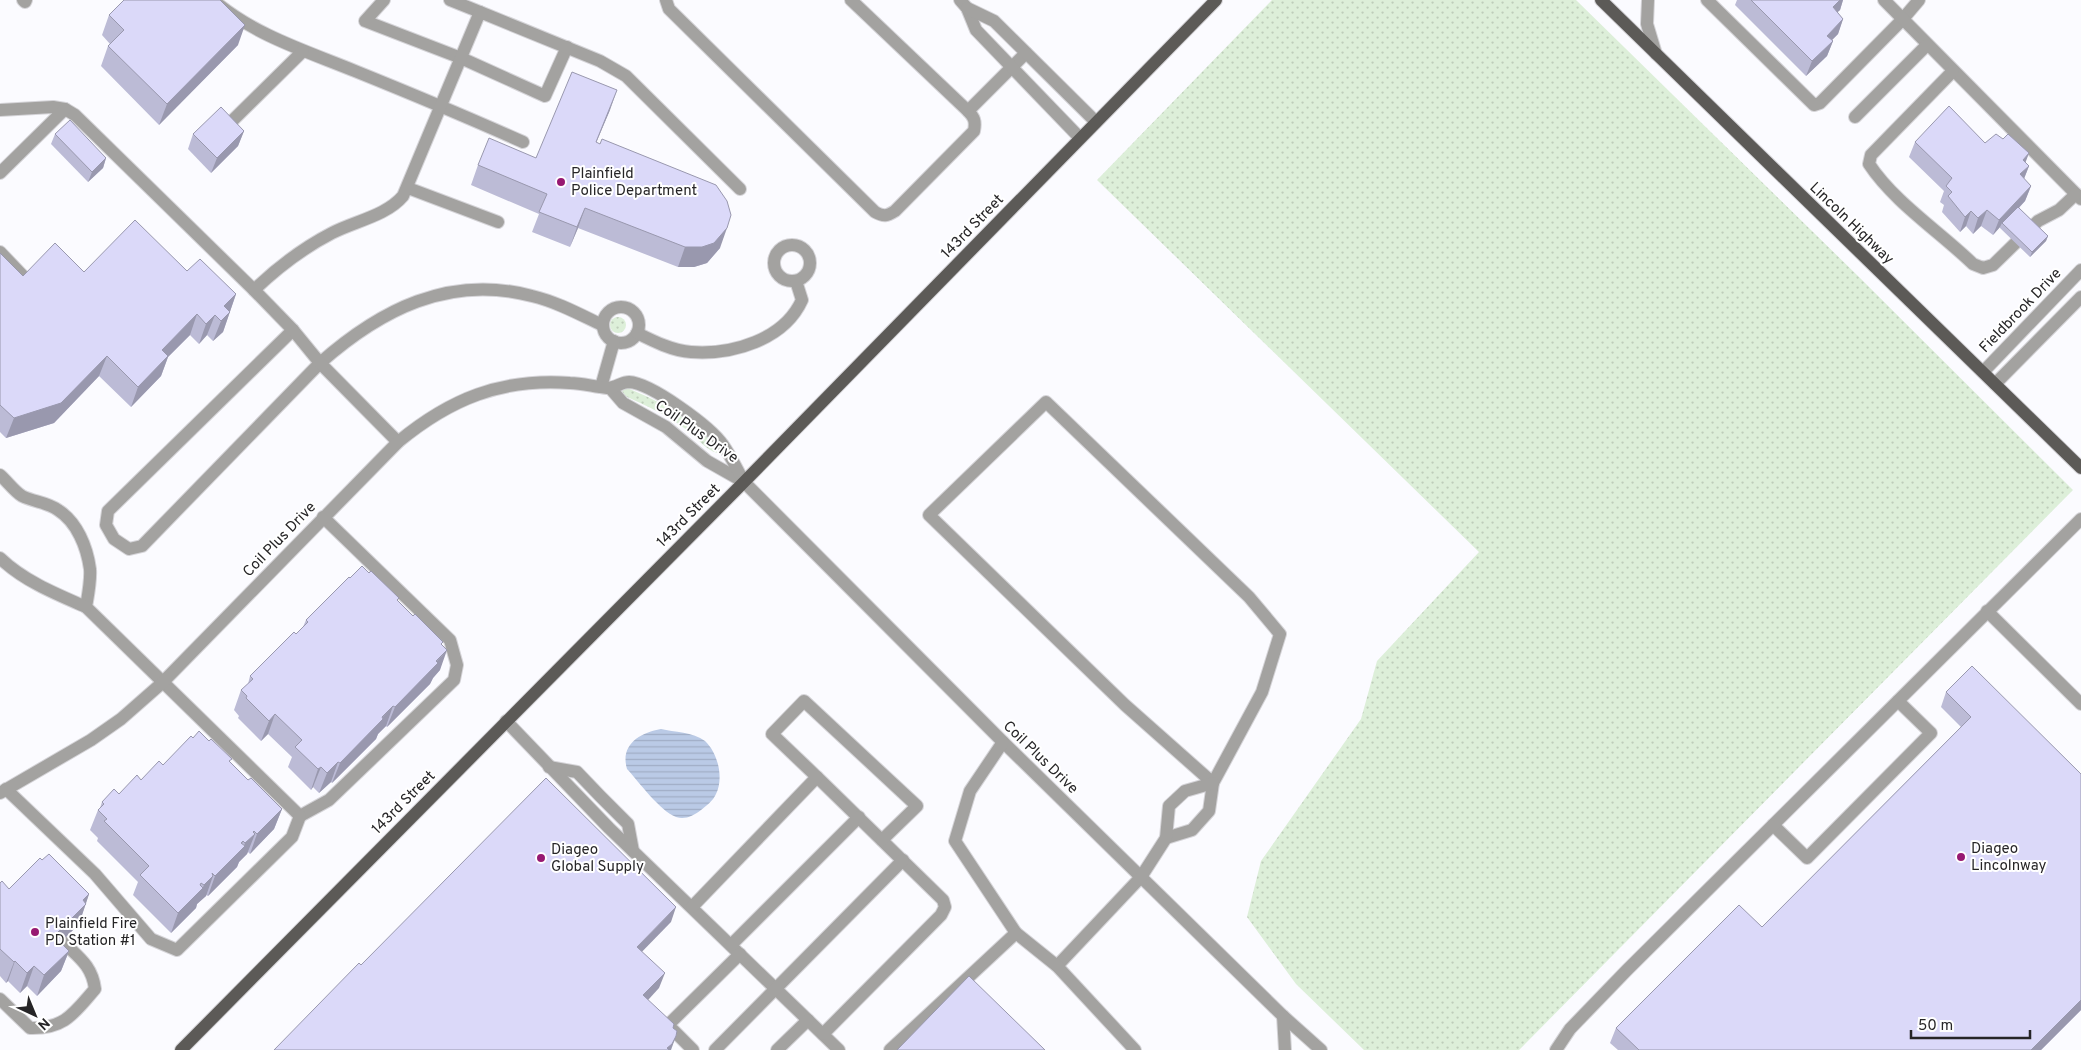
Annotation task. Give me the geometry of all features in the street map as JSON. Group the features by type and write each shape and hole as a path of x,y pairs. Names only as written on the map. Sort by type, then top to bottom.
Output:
{"main road":[{"name":"143rd Street","path":"182,1050 744,482 1216,0"},
{"name":"Lincoln Highway","path":"1601,0 2081,468"}],"street":[{"path":"213,0 251,28 523,142"},
{"path":"384,0 364,21 461,58 545,96 567,47"},
{"path":"450,0 600,61 626,76 740,189"},
{"path":"666,0 669,9 861,198 882,216 888,216 974,131 976,124 974,117 968,111 851,0"},
{"path":"1648,0 1647,24 1656,54"},
{"path":"1707,0 1814,105 1820,103 1902,20 1919,0"},
{"path":"1884,0 1926,45 1953,71 2078,197 2038,221 1993,265 1983,268 1973,264 1918,217 1875,173 1869,164 1871,155 1953,71"},
{"path":"963,4 994,21 1096,122"},
{"path":"963,4 976,30 1080,138"},
{"path":"254,290 298,252 332,233 388,210 397,204 408,188 480,12"},
{"path":"1855,117 1926,45"},
{"path":"231,122 303,51"},
{"path":"968,111 1026,53"},
{"path":"0,110 53,107 65,108 76,115 254,290 293,330 320,363 398,442"},
{"path":"0,173 65,108"},
{"path":"408,188 498,222"},
{"path":"0,252 22,275"},
{"name":"Fieldbrook Drive","path":"1983,372 2081,270"},
{"path":"637,333 663,345 689,352 715,352 743,346 762,339 791,318 802,300 796,281"},
{"path":"293,330 108,511 106,525 114,539 129,549 142,546 150,540 320,363 351,337 379,318 412,302 443,293 473,290 508,291 530,295 558,304 602,325"},
{"path":"1995,384 2081,297"},
{"path":"616,307 628,308 636,315 639,327 637,333 628,342 622,343 606,336 602,325 603,319 610,309 616,307"},
{"path":"605,387 614,341"},
{"name":"Coil Plus Drive","path":"3,791 99,735 121,719 162,683 398,442 437,412 472,395 522,383 569,382 605,387 629,382 651,390 673,402 703,424 723,444 744,482"},
{"name":"Coil Plus Drive","path":"605,387 623,403 666,427 707,461 744,482 1003,742 1283,1016 1321,1050"},
{"path":"1166,838 1192,830 1209,811 1213,783 1262,692 1280,634 1249,597 1046,402 929,515 1125,705 1213,783"},
{"path":"0,475 22,495 47,503 72,522 79,533 90,570 86,608"},
{"path":"3,791 95,874 151,939 177,950 292,837 300,816 329,800 454,680 457,664 450,640 323,517"},
{"path":"1556,1050 1570,1029 2081,519"},
{"path":"0,558 10,568 44,588 86,608 300,816"},
{"path":"1987,612 2081,704"},
{"path":"823,1034 944,912 943,900 882,840 859,816 772,734 804,701 917,806 882,840"},
{"path":"1773,825 1807,858 1931,734 1898,701"},
{"path":"506,721 633,851 840,1050"},
{"path":"1003,742 970,791 955,841 1016,932 1057,966 1135,1050"},
{"path":"549,767 556,794"},
{"path":"692,907 817,777"},
{"path":"1057,966 1141,877 1166,838 1169,806 1185,791 1213,783"},
{"path":"693,1050 668,1025 735,949 859,816"},
{"path":"610,847 633,851"},
{"path":"716,1050 903,860"},
{"path":"890,1050 1016,932"},
{"path":"0,999 30,1028 55,1026 72,1015 95,989 93,974 62,941"},
{"path":"1283,1016 1285,1050"},
{"path":"778,1050 808,1020"}],"green space":[{"path":"1272,0 1576,0 2073,490 1519,1050 1364,1050 1296,984 1247,917 1261,861 1361,719 1377,661 1479,552 1097,180"},
{"path":"615,317 621,317 626,322 624,331 615,333 610,328 610,322"},
{"path":"627,388 678,413 701,431 718,453 706,447 691,433 672,420 625,396 622,391"}],"water":[{"path":"661,729 700,738 710,746 716,759 719,781 716,794 707,805 689,817 676,817 663,809 627,769 626,753 633,741 645,734"}],"building":[{"path":"124,0 220,0 245,25 167,104 108,46 124,30 109,15"},
{"path":"1751,0 1840,0 1833,7 1843,19 1827,36 1833,41 1812,61"},
{"name":"Plainfield Police Department","path":"572,72 617,90 596,142 600,144 602,139 716,185 727,201 731,215 727,228 714,243 702,247 685,247 585,208 577,227 539,212 547,194 478,165 489,138 536,158"},
{"path":"1949,106 1985,143 1996,134 2003,139 2008,134 2029,153 2023,160 2029,166 2020,174 2031,186 1999,220 1987,210 1978,218 1971,211 1965,217 1948,196 1952,192 1946,186 1952,178 1915,142"},
{"path":"221,107 244,131 217,158 193,134"},
{"path":"70,120 106,158 92,172 55,134"},
{"path":"2018,207 2048,236 2032,252 2002,223"},
{"path":"135,220 187,271 200,259 236,294 224,306 230,312 221,321 215,315 206,324 197,314 162,350 168,356 138,387 107,356 61,403 14,418 0,405 0,253 23,276 55,243 84,272"},
{"path":"362,566 369,573 371,571 399,598 397,600 413,616 415,614 443,642 441,644 447,650 436,661 438,663 395,707 393,706 382,717 383,719 340,763 338,762 327,773 321,767 318,769 295,747 302,740 275,714 269,721 246,698 247,696 241,690 253,679 250,676 294,632 296,634 308,622 306,620"},
{"name":"Diageo Lincolnway","path":"1972,666 2081,774 2081,1000 2031,1050 1639,1050 1616,1028 1739,905 1762,927 1971,717 1946,692"},
{"path":"199,731 209,741 211,739 232,759 229,761 248,780 251,778 282,809 257,834 254,831 255,834 245,843 243,841 241,843 245,846 215,876 212,873 213,876 204,885 201,883 200,885 203,888 178,913 140,875 149,866 104,821 107,819 98,810 104,804 102,802 114,789 119,794 137,775 141,780 159,761 163,765 191,736 193,738"},
{"name":"Diageo Global Supply","path":"546,778 676,907 637,947 665,973 643,995 674,1024 673,1028 677,1031 672,1044 667,1048 669,1050 274,1050 359,963 361,965"},
{"name":"Plainfield Fire PD Station #1","path":"49,854 89,894 83,900 86,904 56,934 62,940 60,942 69,951 44,975 34,966 27,973 0,949 0,883 2,881 9,889 40,858 42,860"},
{"path":"969,976 1045,1050 897,1050"}],"place":[{"name":"Plainfield Police Department","path":"561,182"},
{"name":"Diageo Lincolnway","path":"1961,857"},
{"name":"Diageo Global Supply","path":"541,858"},
{"name":"Plainfield Fire PD Station #1","path":"35,932"}]}
